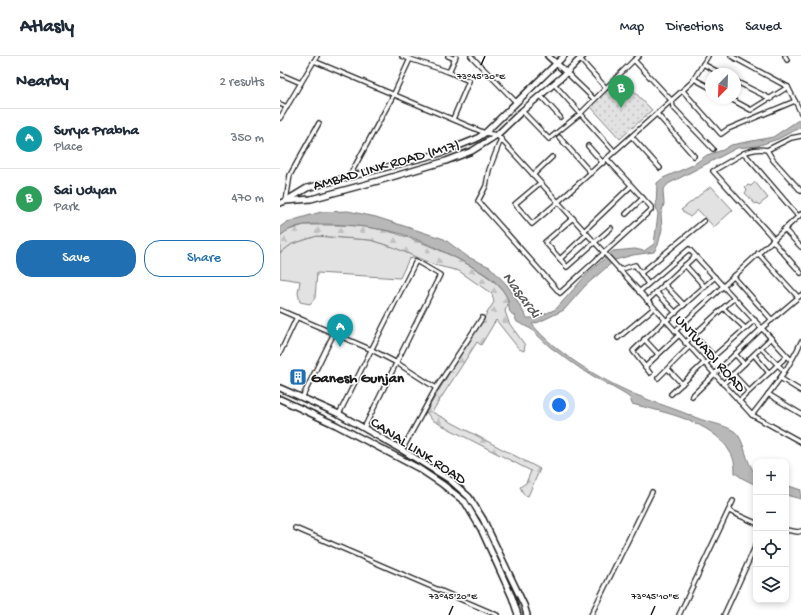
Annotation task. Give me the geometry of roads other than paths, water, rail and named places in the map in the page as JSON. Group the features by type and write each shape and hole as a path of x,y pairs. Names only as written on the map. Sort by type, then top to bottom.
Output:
{"main road":[{"path":"548,56 566,72"},
{"path":"286,201 307,188 441,153 476,139 486,133 564,56"},
{"name":"AMBAD LINK ROAD (M17)","path":"280,203 286,201 311,199 446,161 472,151 499,137 522,111 554,84 581,58"},
{"name":"CANAL LINK ROAD","path":"280,388 339,414 364,428 450,480 469,497 484,518 524,605 527,615"},
{"name":"CANAL LINK ROAD","path":"280,399 336,425 418,468 442,484 464,502 481,529 512,597 518,615"}],"street":[{"path":"280,118 317,56"},
{"path":"402,56 449,72 469,81 453,119"},
{"path":"448,56 456,58 449,72"},
{"path":"470,56 516,102"},
{"path":"522,111 549,139 581,113 634,60 640,56"},
{"path":"540,183 515,204 532,224 683,91 694,79 708,56"},
{"path":"731,56 736,57 788,87 801,113"},
{"path":"581,58 606,88"},
{"path":"348,178 394,94 410,59"},
{"path":"634,60 672,101 673,107 712,149"},
{"path":"314,61 486,133 499,137 486,186 478,201 560,293 651,210 652,207 607,159"},
{"path":"703,64 711,68"},
{"path":"566,72 594,100"},
{"path":"280,74 301,83"},
{"path":"694,79 705,85"},
{"path":"554,84 615,152"},
{"path":"741,84 771,99"},
{"path":"740,104 751,110 771,99 788,87"},
{"path":"683,91 721,134 728,129 795,101"},
{"path":"540,95 560,118"},
{"path":"280,104 287,107"},
{"path":"657,114 694,156"},
{"path":"286,201 290,175 319,123"},
{"path":"632,136 660,168"},
{"path":"801,136 791,138 767,150 762,149 744,153 713,171 801,273"},
{"name":"UNTWADI ROAD","path":"499,137 679,335 689,348 705,363 752,415 801,442"},
{"path":"559,137 591,173"},
{"path":"588,146 603,163"},
{"path":"767,150 773,160 801,191"},
{"path":"675,331 800,215 744,153"},
{"path":"533,175 552,157"},
{"path":"560,259 631,186"},
{"path":"626,214 643,198"},
{"path":"573,218 545,242 567,267 611,228"},
{"path":"641,273 704,221"},
{"path":"784,229 801,247"},
{"path":"639,292 689,249 791,360"},
{"path":"692,396 762,328 800,296 758,253"},
{"path":"647,301 695,256"},
{"path":"339,414 416,261 440,275 364,428"},
{"path":"619,270 635,265 648,284"},
{"path":"685,265 705,287"},
{"path":"733,276 772,320"},
{"path":"650,373 633,351 644,339 676,313 715,277"},
{"path":"664,284 684,305"},
{"path":"656,292 676,313"},
{"path":"685,343 734,298"},
{"path":"618,338 654,308"},
{"path":"723,308 745,328"},
{"path":"280,310 372,350 397,363 436,388"},
{"path":"280,353 298,317"},
{"path":"402,450 436,388 482,318"},
{"path":"671,394 754,320"},
{"path":"302,398 334,333"},
{"path":"645,367 679,335"},
{"path":"693,335 714,356"},
{"path":"723,384 772,338"},
{"path":"644,339 658,354"},
{"path":"752,415 780,378 801,342"},
{"path":"658,378 689,348"},
{"path":"761,348 784,371"},
{"path":"735,354 744,364"},
{"path":"754,355 769,373"},
{"path":"739,401 787,356"},
{"path":"668,369 682,384"},
{"path":"733,374 749,391"},
{"path":"780,378 801,391"},
{"path":"768,394 801,414"},
{"path":"591,615 652,492"},
{"path":"679,615 733,501"},
{"path":"729,511 753,521"},
{"path":"295,528 497,615"},
{"path":"789,530 801,531"},
{"path":"724,615 753,552"}],"place":[{"name":"Sai Udyan","path":"621,108"},
{"name":"Surya Prabha","path":"340,347"},
{"name":"Ganesh Gunjan","path":"298,377"}],"water label":[{"name":"Nasardi","path":"523,294"}]}
